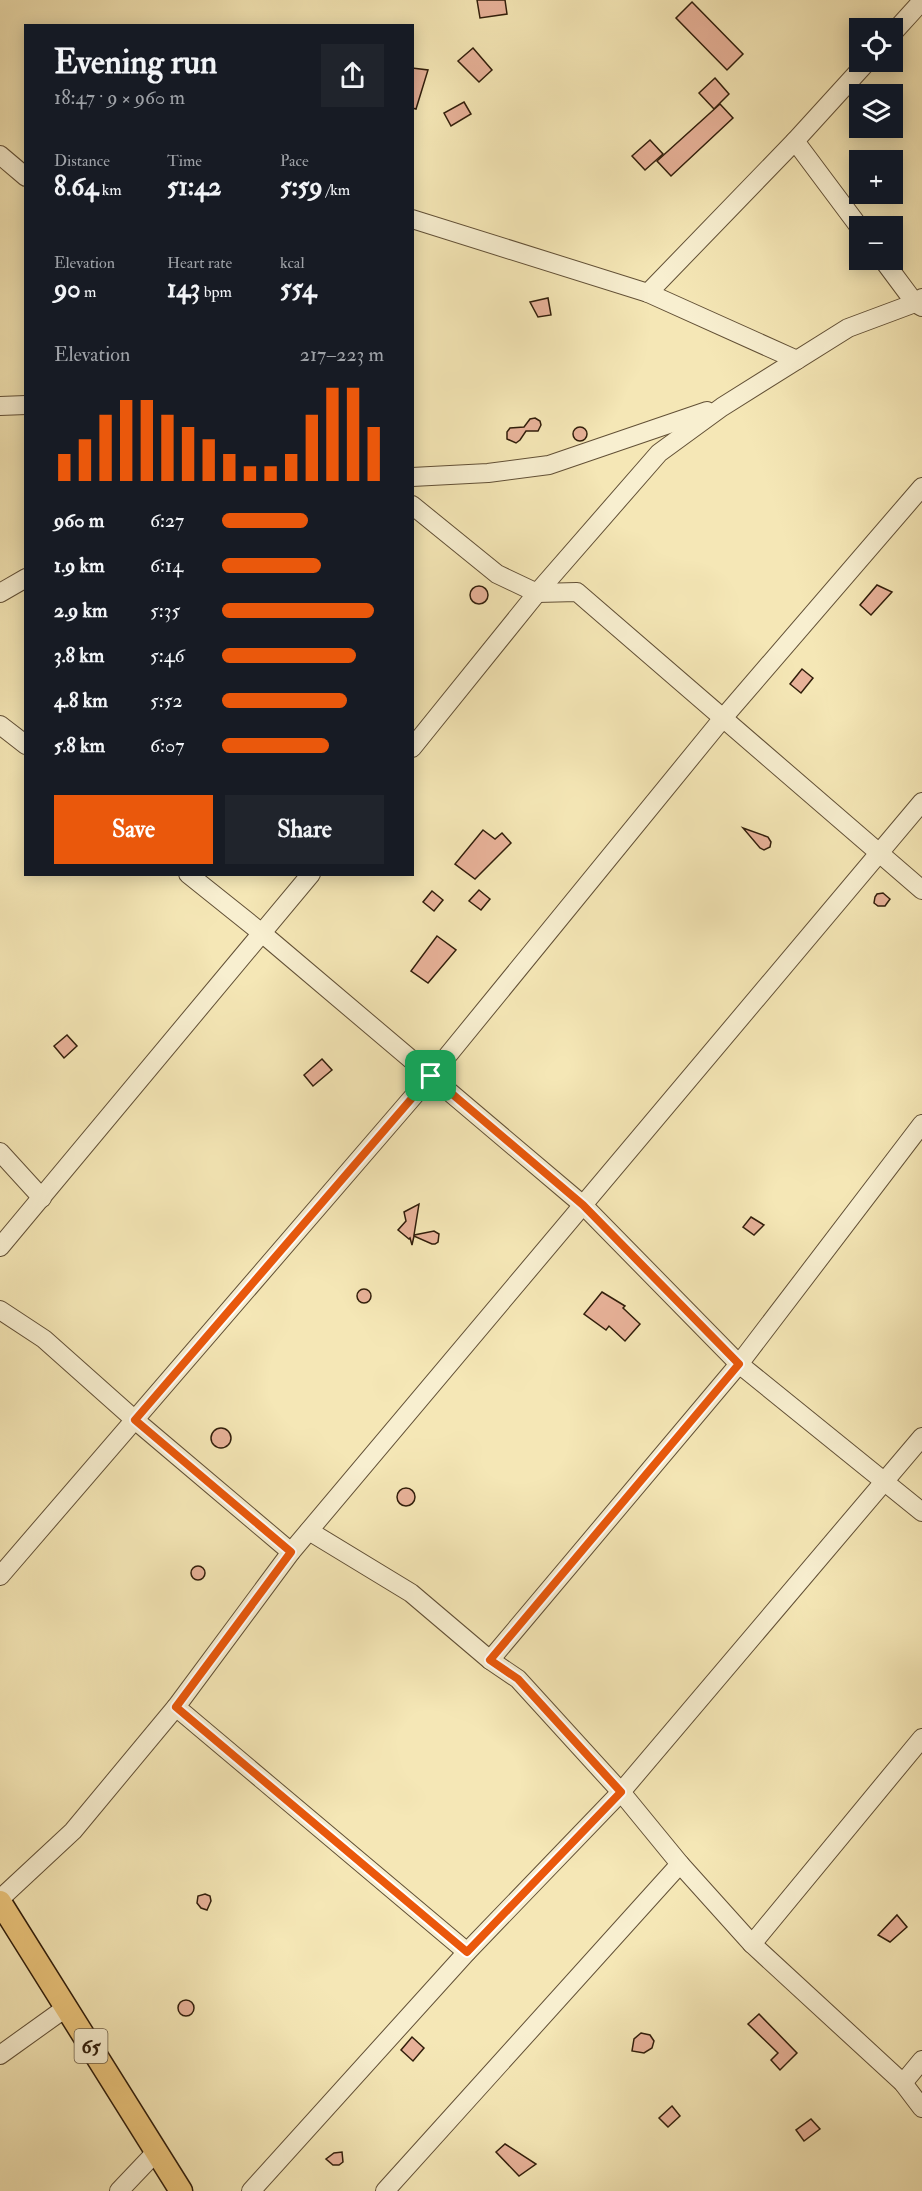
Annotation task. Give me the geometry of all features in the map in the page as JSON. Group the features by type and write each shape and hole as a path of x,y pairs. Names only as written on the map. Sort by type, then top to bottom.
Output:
{"main road":[{"name":"65","path":"2,1909 67,2007 181,2191"}],"street":[{"path":"903,21 922,1"},
{"path":"648,293 795,141 858,72"},
{"path":"795,141 851,216"},
{"path":"0,155 24,175"},
{"path":"414,220 648,293 797,360"},
{"path":"414,746 537,593 658,453 722,407 848,328 920,303 892,270"},
{"path":"0,406 24,405"},
{"path":"414,477 488,473 549,465 722,407"},
{"path":"0,1576 431,1076 723,718 922,487"},
{"path":"414,507 497,574 537,593 577,592 922,890"},
{"path":"0,593 24,579"},
{"path":"0,725 24,743"},
{"path":"2,1909 73,1831 176,1707 291,1552 922,802"},
{"path":"191,876 583,1205 739,1364 922,1512"},
{"path":"0,1248 309,876"},
{"path":"490,1660 739,1364 922,1124"},
{"path":"0,1152 42,1198"},
{"path":"0,1310 44,1340 291,1552"},
{"path":"251,2191 467,1952 621,1792 922,1437"},
{"path":"309,1531 411,1593 490,1660 518,1679 621,1792 680,1864 752,1944 903,2083 922,2108"},
{"path":"176,1707 467,1952"},
{"path":"752,1944 922,1738"},
{"path":"385,2191 680,1864"},
{"path":"0,2055 67,2007"},
{"path":"903,2083 922,2060"},
{"path":"119,2191 156,2152"}],"building":[{"path":"477,0 505,0 507,14 480,18"},
{"path":"692,2 743,54 727,70 676,18"},
{"path":"473,48 492,70 479,82 458,61"},
{"path":"414,68 428,70 416,109 414,108"},
{"path":"715,78 729,94 714,109 699,93"},
{"path":"464,102 471,114 451,126 444,113"},
{"path":"720,104 733,118 671,176 657,161"},
{"path":"650,140 663,154 645,170 632,156"},
{"path":"548,298 551,315 538,317 530,302"},
{"path":"535,418 540,421 541,425 538,431 526,431 516,443 507,439 507,432 510,428 524,427 530,419"},
{"path":"577,427 583,427 587,434 583,441 577,441 573,437 573,431"},
{"path":"877,585 892,592 871,615 860,605"},
{"path":"479,586 485,589 488,595 485,601 479,604 473,601 470,595 473,589"},
{"path":"802,669 813,678 801,693 790,684"},
{"path":"743,828 768,837 771,842 770,847 764,850 760,848"},
{"path":"483,830 495,839 502,833 511,843 475,879 455,864"},
{"path":"479,890 490,899 481,910 469,901"},
{"path":"432,891 443,900 434,911 423,902"},
{"path":"883,893 890,899 885,906 878,906 874,903 875,897"},
{"path":"437,936 456,950 428,983 411,971"},
{"path":"67,1035 77,1046 64,1058 54,1046"},
{"path":"322,1059 332,1070 313,1086 304,1075"},
{"path":"419,1204 414,1235 434,1231 439,1234 438,1242 435,1244 414,1236 412,1245 410,1238 398,1230 406,1221 404,1212"},
{"path":"751,1217 764,1225 754,1235 743,1227"},
{"path":"361,1289 367,1289 371,1296 367,1303 361,1303 357,1299 357,1293"},
{"path":"602,1292 625,1306 623,1308 640,1324 625,1341 609,1326 606,1330 584,1314"},
{"path":"221,1428 228,1431 231,1438 228,1445 221,1448 214,1445 211,1438 214,1431"},
{"path":"406,1488 412,1491 415,1497 412,1503 406,1506 400,1503 397,1497 400,1491"},
{"path":"198,1566 203,1568 205,1573 203,1578 198,1580 193,1578 191,1573 193,1568"},
{"path":"205,1894 210,1896 211,1901 207,1910 201,1908 197,1903 198,1896"},
{"path":"897,1915 907,1927 890,1942 878,1935"},
{"path":"186,2000 194,2008 186,2016 178,2008"},
{"path":"759,2014 797,2053 780,2070 771,2060 778,2053 748,2024"},
{"path":"641,2033 650,2035 654,2041 652,2048 644,2053 632,2051 634,2039"},
{"path":"412,2037 424,2048 413,2061 401,2050"},
{"path":"672,2106 680,2116 668,2127 659,2118"},
{"path":"811,2119 820,2129 804,2141 796,2130"},
{"path":"505,2144 536,2164 519,2176 496,2152"},
{"path":"342,2152 343,2162 339,2165 333,2165 326,2159 334,2153"}],"route":[{"path":"431,1076 583,1205 739,1364 490,1660 518,1679 621,1792 467,1952 176,1707 291,1552 135,1420 431,1076"}]}
